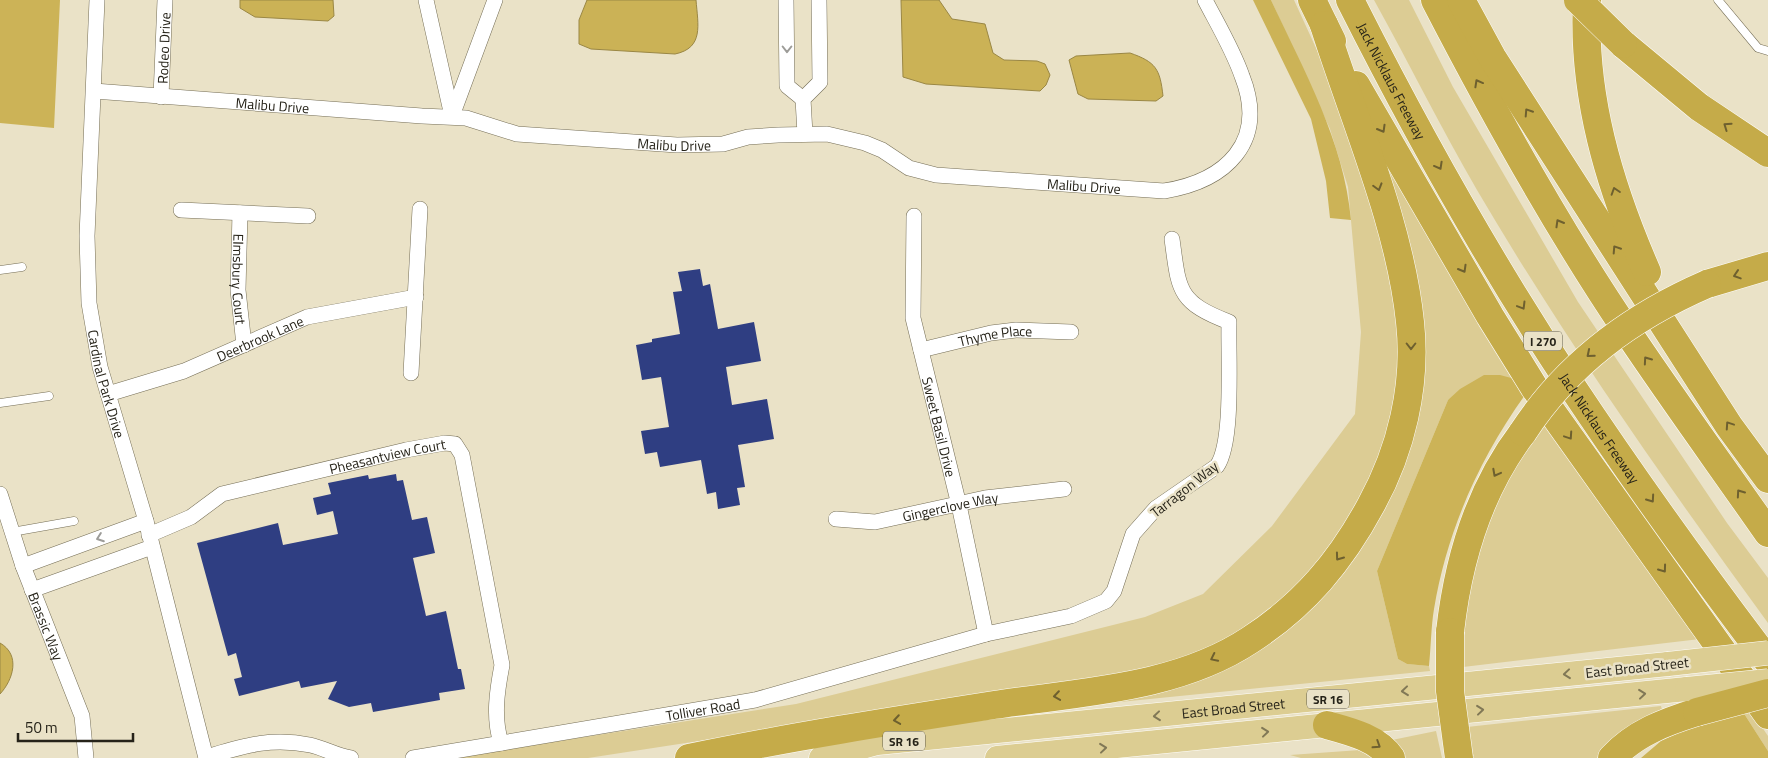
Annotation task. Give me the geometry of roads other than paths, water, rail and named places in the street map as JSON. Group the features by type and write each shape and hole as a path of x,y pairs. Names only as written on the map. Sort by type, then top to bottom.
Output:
{"highway":[{"path":"1312,0 1324,25 1480,299 1534,387 1768,715"},
{"name":"Jack Nicklaus Freeway","path":"1350,0 1449,185 1555,360 1717,593 1768,661"},
{"path":"1434,0 1476,81 1562,229 1605,298 1768,533"},
{"path":"1462,0 1492,57 1729,426 1768,479"},
{"path":"1578,0 1623,44 1699,107 1768,153"},
{"path":"1587,0 1587,62 1591,100 1598,134 1628,230 1680,349"},
{"path":"689,758 793,736 1105,689 1162,677 1203,663 1248,641 1286,613 1324,578 1365,516 1383,484 1397,450 1409,384 1411,324 1394,244 1374,172 1324,25"},
{"path":"1459,758 1450,691 1450,632 1455,592 1466,544 1489,486 1510,449 1539,407 1558,384 1602,344 1637,319 1672,299 1707,284 1768,266"},
{"path":"1612,758 1625,744 1692,700 1768,693"},
{"path":"1327,725 1352,732 1374,742 1387,752 1391,758"}],"main road":[{"name":"East Broad Street","path":"821,758 877,743 1768,653"},
{"name":"East Broad Street","path":"997,758 1327,725 1692,700 1768,681"}],"street":[{"name":"Cardinal Park Drive","path":"97,0 87,236 89,303 100,367 149,534 206,757"},
{"name":"Rodeo Drive","path":"160,97 164,0"},
{"path":"426,0 452,116"},
{"path":"452,116 495,0"},
{"path":"786,0 787,86 803,99 805,134"},
{"path":"803,99 820,82 819,0"},
{"name":"Malibu Drive","path":"94,91 422,116 452,116 466,118 517,134 677,145 723,144 748,137 827,134 865,143 882,150 910,168 936,175 1164,191 1186,188 1205,180 1238,155 1248,132 1248,101 1243,77 1206,0"},
{"path":"411,373 420,209"},
{"name":"Elmsbury Court","path":"181,210 308,216"},
{"name":"Elmsbury Court","path":"240,213 238,290 244,345"},
{"name":"Sweet Basil Drive","path":"914,216 913,318 958,505 986,634"},
{"name":"Tarragon Way","path":"986,634 1071,616 1106,601 1114,591 1133,534 1156,508 1217,466 1223,457 1227,409 1229,322 1213,316 1190,302 1178,285 1172,239"},
{"name":"Deerbrook Lane","path":"108,394 184,371 306,317 416,297"},
{"name":"Thyme Place","path":"921,350 991,333 1016,330 1071,332"},
{"name":"Pheasantview Court","path":"149,534 191,517 222,494 406,450 445,443 455,444 462,455 502,665 496,710 497,730 501,743"},
{"name":"Gingerclove Way","path":"836,519 875,522 1016,493 1064,489"},
{"name":"Brassic Way","path":"0,494 23,566 82,716 86,758"},
{"path":"23,566 149,534"},
{"path":"32,590 149,534"},
{"name":"Tolliver Road","path":"413,758 755,700 986,634"},
{"path":"206,757 259,742 272,741 312,746 351,758"}],"lane":[{"path":"1718,0 1758,48 1768,51"},
{"path":"0,270 22,267"},
{"path":"0,404 49,396"},
{"path":"12,532 74,521"}]}
